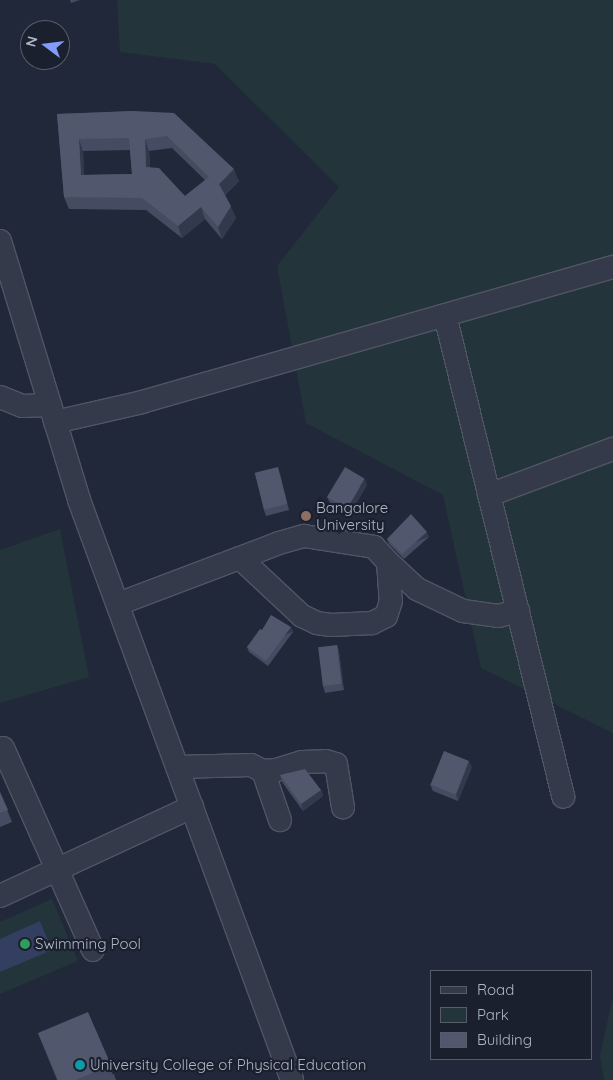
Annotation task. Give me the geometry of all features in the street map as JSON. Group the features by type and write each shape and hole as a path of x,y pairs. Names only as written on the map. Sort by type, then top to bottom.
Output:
{"street":[{"path":"0,241 80,500 292,1080"},
{"path":"0,396 22,406 53,413 142,402 613,267"},
{"path":"445,315 563,797"},
{"path":"489,494 613,449"},
{"path":"118,604 304,536 374,547 417,589 463,611 498,616 518,612"},
{"path":"240,558 302,616 317,623 331,625 372,623 386,616 391,601 388,562"},
{"path":"3,748 93,950"},
{"path":"178,767 251,765 263,770 276,770 302,762 326,761 336,764 343,807"},
{"path":"263,770 280,820"},
{"path":"0,896 192,807"}],"green space":[{"path":"613,0 613,733 481,668 443,495 306,423 277,266 339,187 215,64 120,52 117,1"},
{"path":"60,529 89,677 0,703 0,550"},
{"path":"52,899 78,961 0,994 0,922"},
{"path":"613,996 613,1080 604,1080 600,1056"}],"water":[{"name":"Swimming Pool","path":"40,921 52,950 0,972 0,939"}],"building":[{"path":"134,111 174,113 234,169 219,184 231,206 218,227 201,207 178,226 142,198 64,197 57,114","holes":["167,136 209,177 185,196 159,168 146,167 145,139","129,138 132,174 81,175 79,139"]},
{"path":"278,467 287,504 264,510 255,473"},
{"path":"345,467 365,479 347,509 327,497"},
{"path":"411,514 427,532 402,554 387,539"},
{"path":"271,615 291,627 266,661 247,647 260,629 262,630"},
{"path":"337,645 342,684 323,686 318,647"},
{"path":"444,751 469,761 456,794 431,784"},
{"path":"305,769 321,790 301,804 280,775"},
{"path":"0,792 8,810 0,813"},
{"name":"University College of Physical Education","path":"88,1012 111,1065 76,1080 58,1080 38,1033"}],"place":[{"name":"Bangalore University","path":"306,516"},
{"name":"Swimming Pool","path":"25,944"},
{"name":"University College of Physical Education","path":"80,1065"}]}
